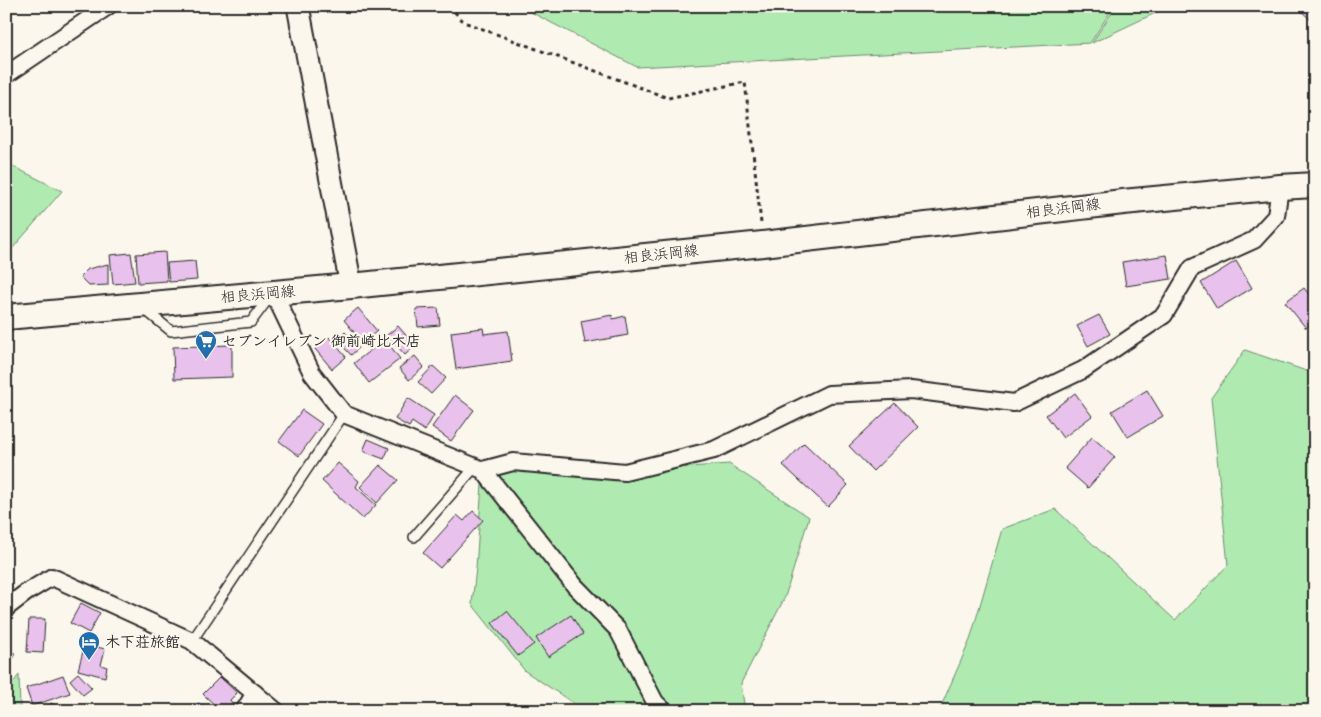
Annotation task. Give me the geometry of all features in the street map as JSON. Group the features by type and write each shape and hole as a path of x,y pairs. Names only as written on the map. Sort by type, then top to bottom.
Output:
{"main road":[{"name":"相良浜岡線","path":"6,317 351,286 764,244 1123,202 1280,186 1315,186"}],"street":[{"path":"6,75 108,6"},
{"path":"298,6 351,286"},
{"path":"479,468 513,462 625,472 714,450 829,394 911,390 1014,402 1083,370 1164,315 1192,268 1254,240 1276,216 1280,186"},
{"path":"273,292 312,373 344,414 479,468 575,586 618,630 655,702 664,711"},
{"path":"6,608 27,592 52,578 192,641 276,711"},
{"path":"244,711 255,693"}],"lane":[{"path":"192,641 344,414"},
{"path":"414,538 479,468"}],"path":[{"path":"449,6 464,22 668,98 746,82 764,244"}],"green space":[{"path":"519,6 1114,6 1090,43 637,67"},
{"path":"1116,6 1170,6 1092,43"},
{"path":"6,163 62,191 6,256"},
{"path":"1245,350 1315,374 1315,711 939,711 970,640 1002,529 1055,509 1175,620 1228,565 1211,398"},
{"path":"533,463 625,472 729,464 809,517 785,597 741,683 745,711 592,711 576,705 525,671 472,604 483,470"},
{"path":"19,675 20,711 6,711 6,692"}],"building":[{"path":"1296,6 1315,6 1315,24"},
{"path":"165,252 167,281 138,283 136,254"},
{"path":"131,253 135,282 113,284 110,255"},
{"path":"1167,255 1171,279 1126,286 1122,262"},
{"path":"195,261 197,280 169,282 167,263"},
{"path":"1236,261 1252,288 1217,309 1201,283"},
{"path":"108,264 108,285 89,286 80,277 88,269"},
{"path":"1304,288 1315,302 1315,321 1306,328 1285,302"},
{"path":"358,308 377,331 363,343 344,320"},
{"path":"438,308 440,325 418,327 416,309"},
{"path":"612,315 613,319 625,316 628,335 585,343 581,321"},
{"path":"1099,315 1110,334 1088,346 1077,326"},
{"path":"398,326 415,346 405,355 387,335"},
{"path":"483,328 484,334 508,331 512,361 456,369 451,332"},
{"path":"345,332 359,348 351,355 337,340"},
{"path":"329,337 346,357 332,369 315,349"},
{"path":"385,339 400,359 369,383 354,363"},
{"path":"232,345 232,377 174,379 173,347"},
{"path":"415,356 424,367 409,380 399,368"},
{"path":"433,366 446,378 431,394 418,382"},
{"path":"1147,390 1163,416 1128,437 1112,411"},
{"path":"1075,393 1092,416 1063,438 1046,415"},
{"path":"455,395 474,410 451,441 432,427"},
{"path":"408,398 434,415 425,431 412,422 409,427 395,419"},
{"path":"895,403 918,427 873,471 849,446"},
{"path":"302,410 322,424 299,456 279,441"},
{"path":"1092,437 1115,457 1088,488 1065,468"},
{"path":"368,439 389,448 384,459 363,451"},
{"path":"804,443 848,485 828,507 783,465"},
{"path":"338,463 359,481 356,487 376,505 363,519 322,481"},
{"path":"380,465 398,480 377,503 360,487"},
{"path":"473,511 483,520 440,568 423,553 457,515 464,521"},
{"path":"81,603 100,613 89,633 70,623"},
{"path":"507,611 534,644 518,656 492,623"},
{"path":"571,615 583,634 548,657 536,638"},
{"path":"29,619 45,619 43,653 27,652"},
{"path":"85,644 105,649 101,665 107,667 105,677 78,670"},
{"path":"6,648 16,654 6,671"},
{"path":"78,673 92,688 83,695 70,680"},
{"path":"63,675 70,693 32,706 26,688"},
{"path":"220,677 237,693 230,700 232,703 225,711 221,711 203,694"},
{"path":"51,703 66,711 47,711"},
{"path":"198,703 209,709 207,711 193,711"}],"place":[{"name":"セブンイレブン 御前崎比木店","path":"206,360"},
{"name":"木下荘旅館","path":"89,661"}]}
